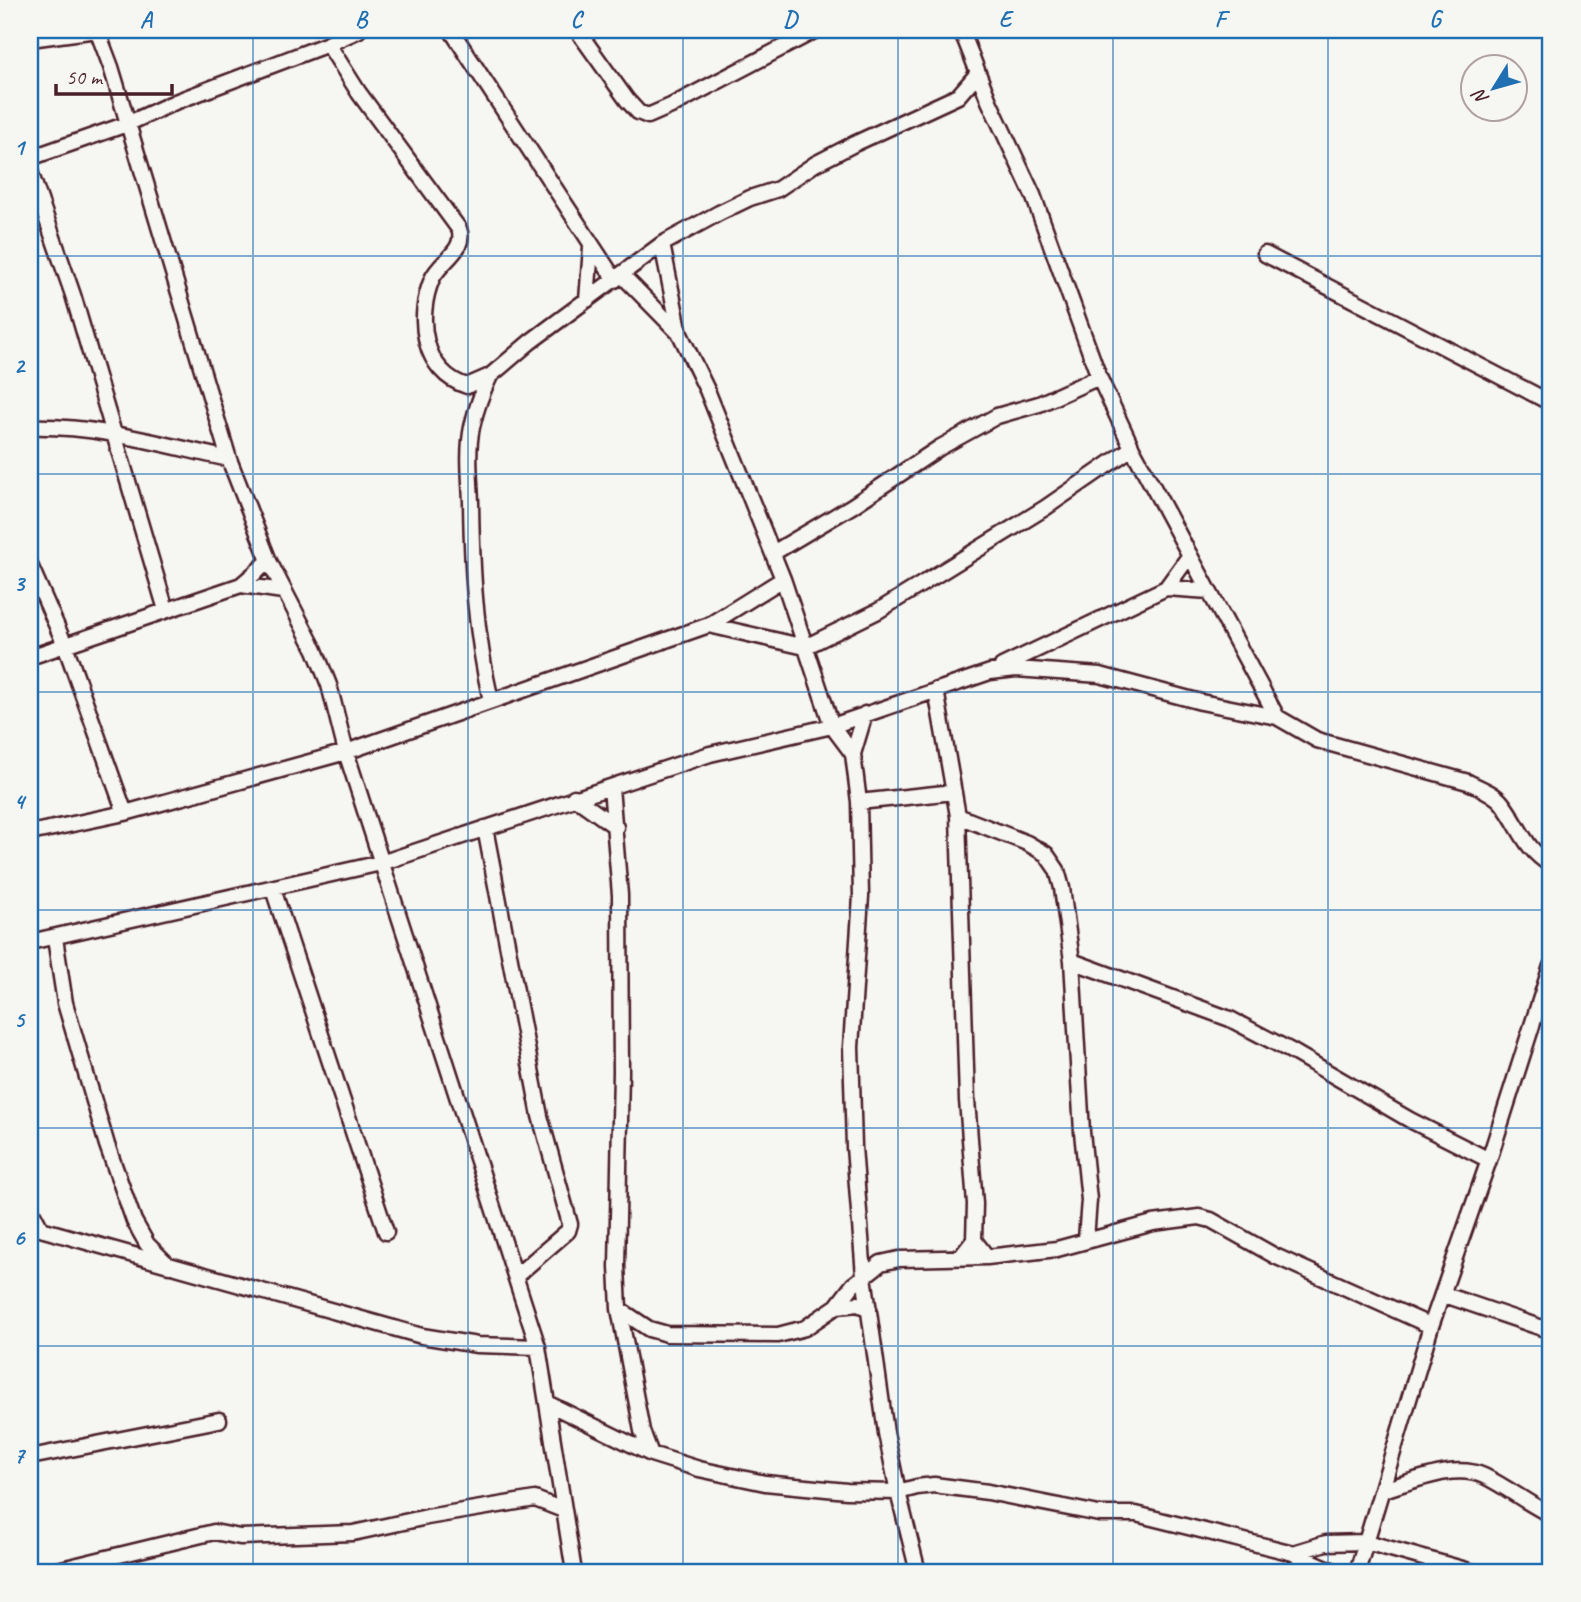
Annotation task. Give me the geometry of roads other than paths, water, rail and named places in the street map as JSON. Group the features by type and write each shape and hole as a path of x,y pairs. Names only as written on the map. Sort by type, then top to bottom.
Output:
{"street":[{"path":"30,39 97,30 111,67 229,459 269,561 330,685 346,752 470,1143 516,1276 538,1348 574,1572"},
{"path":"30,158 127,124 359,30"},
{"path":"451,30 591,247 618,277 680,334"},
{"path":"577,30 627,100 638,112 648,116 816,30"},
{"path":"956,30 964,37 989,101 1033,195 1099,377 1132,448 1277,717"},
{"path":"328,44 359,93 459,229 461,244 437,269 430,281 424,323 425,337 437,367 456,383 467,386 490,376 530,342 662,244 719,212 778,189 815,164 958,96 978,73"},
{"path":"958,96 989,101"},
{"path":"30,171 73,295 166,610"},
{"path":"662,244 680,334 707,390 773,553 832,726 853,754"},
{"path":"587,300 591,247"},
{"path":"1265,254 1551,403"},
{"path":"490,376 471,429 470,464 475,612 480,652 491,701"},
{"path":"773,553 852,506 939,448 997,416 1049,400 1099,377"},
{"path":"30,426 60,426 116,435 229,459"},
{"path":"709,625 805,647 877,611 1045,508 1132,448"},
{"path":"30,942 382,863 710,754 832,726 990,672 1166,588 1189,555"},
{"path":"30,657 241,585 269,561"},
{"path":"30,565 65,645 125,813"},
{"path":"30,833 125,813 346,752 709,625 783,579"},
{"path":"241,585 283,591"},
{"path":"1166,588 1209,592"},
{"path":"990,672 1016,669 1100,675 1201,702 1277,717 1317,740 1468,782 1501,802 1532,851 1551,865"},
{"path":"936,690 958,816 967,1100 975,1204 974,1240 960,1258"},
{"path":"865,714 853,754 859,802 861,896 851,1047 854,1147 864,1276 886,1433 918,1572"},
{"path":"611,787 620,894 621,1072 617,1266 619,1309 642,1431 651,1454"},
{"path":"859,802 954,792"},
{"path":"574,797 616,827"},
{"path":"958,816 1027,843 1046,855 1057,870 1072,961 1082,1132 1089,1200 1086,1239"},
{"path":"485,828 540,1116 570,1224 568,1231 516,1276"},
{"path":"273,889 386,1232"},
{"path":"55,938 65,1003 107,1145 134,1222 147,1244 169,1266"},
{"path":"1072,961 1230,1019 1410,1120 1489,1160"},
{"path":"1357,1572 1431,1326 1489,1160 1551,966"},
{"path":"30,1208 36,1228 422,1336 477,1345 538,1348"},
{"path":"619,1309 642,1325 667,1334 778,1335 804,1328 837,1306 853,1285 881,1264 899,1259 987,1257 1057,1248 1153,1223 1199,1217 1211,1220 1275,1256 1431,1326"},
{"path":"974,1240 987,1257"},
{"path":"1442,1294 1551,1331"},
{"path":"837,1306 858,1304 869,1308"},
{"path":"547,1403 651,1454 699,1469 765,1482 847,1491 898,1492 934,1486 988,1492 1099,1514 1136,1514 1293,1553 1336,1572"},
{"path":"30,1457 219,1420"},
{"path":"628,1443 642,1431"},
{"path":"1382,1490 1449,1472 1466,1471 1483,1476 1551,1515"},
{"path":"49,1572 214,1532 240,1537 353,1533 427,1517 535,1499 560,1478"},
{"path":"535,1499 563,1510"},
{"path":"1293,1553 1326,1543 1366,1542 1473,1572"}]}
